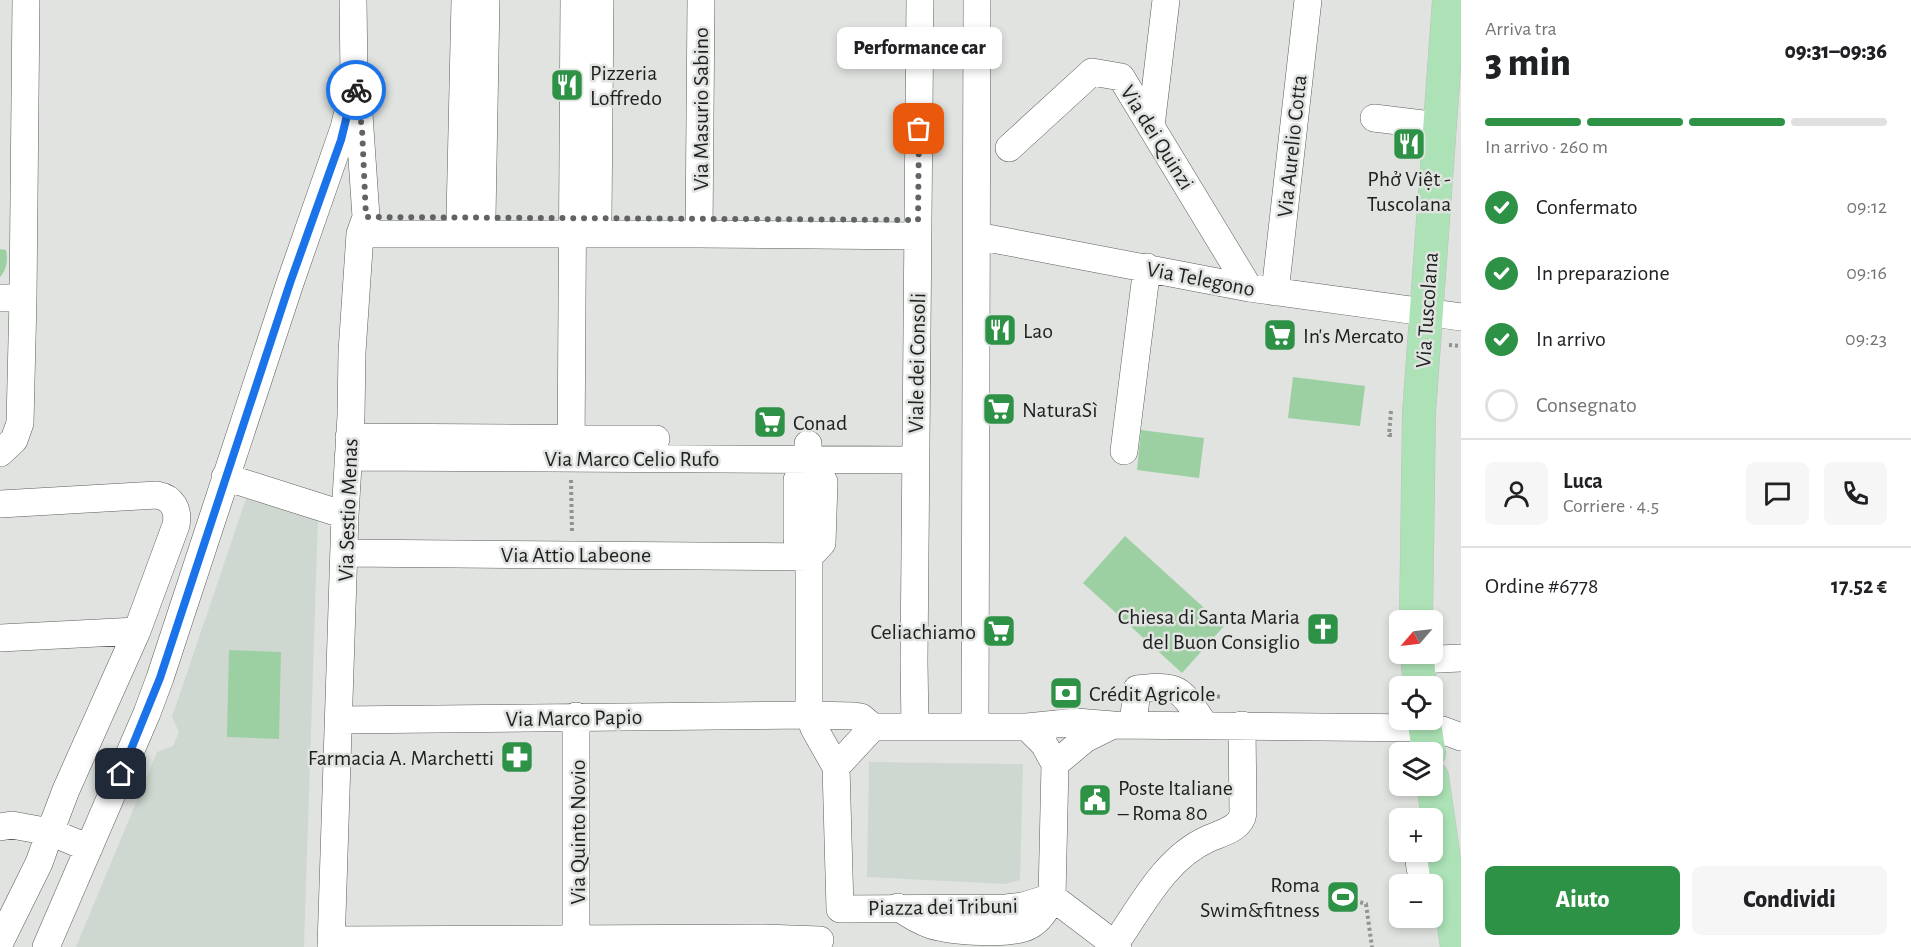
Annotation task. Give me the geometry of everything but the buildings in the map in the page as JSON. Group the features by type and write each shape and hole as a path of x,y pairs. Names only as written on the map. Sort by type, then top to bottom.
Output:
{"main road":[{"name":"Via Tuscolana","path":"1416,610 1419,424 1449,0"},
{"path":"1443,862 1457,947"}],"street":[{"path":"0,453 14,440 20,423 11,298 26,0"},
{"path":"46,947 160,678 225,477 341,140 352,95 354,75 353,0"},
{"path":"465,0 471,217"},
{"path":"471,217 486,0"},
{"path":"574,0 581,224"},
{"path":"570,448 581,224 600,0"},
{"name":"Via Masurio Sabino","path":"699,226 701,0"},
{"name":"Viale dei Consoli","path":"915,726 915,451 920,0"},
{"path":"975,726 977,0"},
{"path":"1151,126 1166,0"},
{"name":"Via Aurelio Cotta","path":"1262,290 1308,0"},
{"name":"Via dei Quinzi","path":"1009,148 1092,72 1121,77 1151,126 1262,290"},
{"name":"Via Sestio Menas","path":"331,943 352,352 363,225 362,128 354,75"},
{"path":"1374,118 1439,126"},
{"path":"363,225 471,217 581,224"},
{"path":"363,225 581,224 918,228"},
{"name":"Via Telegono","path":"977,236 1262,290 1461,317"},
{"path":"1124,451 1147,267"},
{"name":"Via Marco Celio Rufo","path":"349,447 915,451"},
{"path":"808,450 824,482 822,543 809,557 809,715 836,766 873,727 1027,727 1076,722 1123,725 1242,725 1426,734 1442,730 1461,736"},
{"path":"225,477 345,515"},
{"path":"0,504 157,495 170,500 176,510 177,521 137,631 66,790 39,863 0,942"},
{"name":"Via Attio Labeone","path":"344,553 809,557"},
{"path":"0,638 137,631"},
{"path":"1418,667 1461,658"},
{"path":"1055,764 1085,739 1123,725 1137,689 1169,688 1177,691 1205,725"},
{"name":"Via Marco Papio","path":"340,720 809,715 861,717 873,727"},
{"name":"Via Quinto Novio","path":"576,716 576,943"},
{"path":"1027,727 1044,744 1055,764 1052,897 1116,946 1161,878 1180,857 1200,843 1241,822 1243,813 1242,725"},
{"name":"Piazza dei Tribuni","path":"836,766 840,909 1006,908 1023,906 1052,897"},
{"path":"0,826 12,825 50,832 89,848"},
{"path":"1419,862 1420,868 1448,883"},
{"path":"331,943 576,943 763,938 818,944 840,909"}],"path":[{"path":"1389,435 1392,409"},
{"path":"570,448 573,554"},
{"path":"1210,696 1222,697"},
{"path":"1342,897 1366,904 1372,947"}],"shaded area":[{"path":"247,496 318,518 304,947 76,947 157,752 173,746 179,732 172,717"},
{"path":"869,762 1023,764 1020,880 1005,884 867,877"}],"green space":[{"path":"0,249 6,250 7,257 6,268 0,277"},
{"path":"1293,377 1365,386 1360,426 1288,418"},
{"path":"1141,430 1204,438 1199,478 1137,470"},
{"path":"1125,536 1224,626 1182,673 1083,583"},
{"path":"229,650 281,652 279,739 227,737"}],"way so far":[{"path":"356,90 362,128 366,217 918,220 919,129"}],"place":[{"name":"Pizzeria Loffredo","path":"567,85"},
{"name":"Performance car","path":"919,129"},
{"name":"Phở Việt - Tuscolana","path":"1409,144"},
{"name":"Lao","path":"1000,330"},
{"name":"In's Mercato","path":"1280,335"},
{"name":"NaturaSì","path":"999,409"},
{"name":"Conad","path":"770,422"},
{"name":"Chiesa di Santa Maria del Buon Consiglio","path":"1323,629"},
{"name":"Celiachiamo","path":"999,631"},
{"name":"Crédit Agricole","path":"1066,693"},
{"name":"Farmacia A. Marchetti","path":"517,757"},
{"name":"Poste Italiane – Roma 80","path":"1095,800"},
{"name":"Roma Swim&fitness","path":"1343,897"}],"route":[{"path":"121,774 160,678 290,283 341,140 352,95 354,75 356,90"}]}
